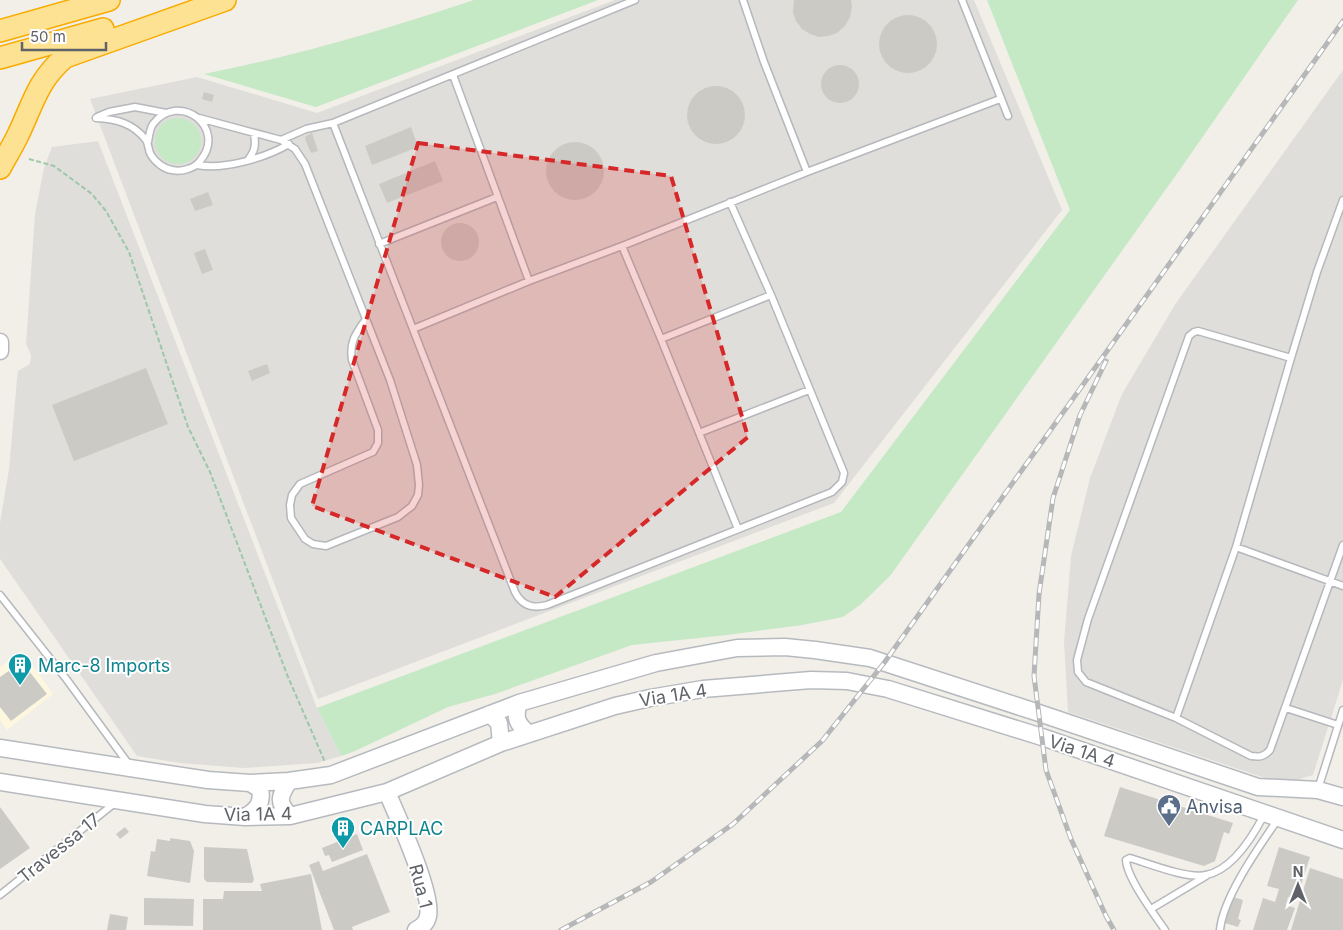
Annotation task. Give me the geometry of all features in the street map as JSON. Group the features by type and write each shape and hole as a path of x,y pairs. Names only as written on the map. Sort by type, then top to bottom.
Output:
{"highway":[{"path":"0,31 109,0"},
{"path":"0,58 204,0"},
{"path":"0,168 17,136 40,84 53,67 65,57 225,0"}],"main road":[{"path":"0,342 0,351"},
{"name":"Via 1A 4","path":"0,748 208,780 250,783 289,781 331,775 519,703 656,663 737,648 785,647 870,658 1039,712 1258,786 1318,790 1343,797"},
{"name":"Via 1A 4","path":"0,782 204,814 245,818 290,816 387,792 501,743 615,706 658,696 703,689 811,680 847,681 888,689 1042,737 1343,840"},
{"path":"519,703 516,711 517,722 529,734"},
{"path":"490,714 499,723 501,743"},
{"path":"289,781 282,792 280,802 282,808 290,816"},
{"path":"245,818 258,808 261,802 260,789 250,783"},
{"name":"Rua 1","path":"387,792 424,883 428,916 420,927"}],"lane":[{"path":"281,140 306,129 333,123 635,0"},
{"path":"743,0 764,62 807,172"},
{"path":"962,0 1008,116"},
{"path":"453,75 496,197 528,280"},
{"path":"413,329 528,280 622,246 807,172 1000,99"},
{"path":"148,142 134,128 125,123 113,119 96,118 109,112 135,107 166,113"},
{"path":"199,118 206,129 209,142 205,155 197,165 185,170 172,170 159,165 151,155 148,142 152,124 166,113 178,110 189,112 199,118 281,140 295,149 304,164 390,380 417,465 418,495 412,506 398,517 326,546 313,544 305,539 291,518 290,505 292,495 300,484 373,452 378,443 378,430 350,351 354,334 366,320"},
{"path":"333,123 516,592 521,602 533,607 547,605 832,492 842,482 844,474 730,202"},
{"path":"248,160 254,153 256,143 254,134"},
{"path":"197,165 206,166 248,160 267,155 289,144"},
{"path":"379,244 496,197"},
{"path":"1176,718 1236,547 1317,272 1343,200"},
{"path":"622,246 738,529"},
{"path":"661,339 771,296"},
{"path":"1291,358 1198,332 1194,332 1190,336 1088,619 1077,660 1080,677 1086,682 1176,718 1251,756 1259,757 1266,755 1270,750 1286,708 1343,546"},
{"path":"699,433 809,390"},
{"path":"1236,547 1343,586"},
{"path":"0,595 67,680 132,769"},
{"path":"1286,708 1338,725"},
{"path":"1318,790 1343,710"},
{"name":"Travessa 17","path":"0,894 118,801"},
{"path":"1152,909 1224,866 1272,815"},
{"path":"1220,930 1227,903 1257,850 1272,815"},
{"path":"1165,930 1136,885 1126,860 1189,875 1207,875"}],"path":[{"path":"29,159 54,166 92,194 106,211 129,252 188,427 210,472 288,677 331,775"}],"highlighted area":[{"path":"418,143 671,176 748,437 555,597 312,506"}],"shaded area":[{"path":"615,0 974,0 1062,210 834,503 318,699 90,99 197,77 317,113"},
{"path":"1343,70 1343,680 1313,775 1283,784 1068,712 1064,642 1071,556 1090,478 1122,394 1176,303"},
{"path":"98,141 317,708 341,756 317,763 244,768 180,763 137,756 0,559 0,523 9,469 18,371 30,364 31,355 26,344 35,214 44,168 52,147"},
{"name":"Marc-8 Imports","path":"22,651 53,694 7,730 0,720 0,667"}],"green space":[{"path":"474,0 598,0 316,107 204,74 340,41"},
{"path":"987,0 1298,0 1181,168 890,576 860,605 843,617 802,625 632,645 495,694 448,707 341,756 317,708 841,512 1070,210"},
{"path":"178,118 191,122 197,128 201,141 197,154 191,160 178,164 165,160 159,154 155,141 159,128 165,122"}],"building":[{"path":"794,0 851,0 850,17 845,26 837,33 819,37 802,29 796,21 793,13"},
{"path":"902,15 914,15 929,23 937,38 937,50 929,65 914,73 902,73 887,65 879,50 879,38 887,23"},
{"path":"840,65 853,71 859,84 853,97 840,103 827,97 821,84 827,71"},
{"path":"710,86 722,86 737,94 745,109 745,121 737,136 722,144 710,144 695,136 687,121 687,109 695,94"},
{"path":"204,92 214,95 212,102 202,99"},
{"path":"411,127 418,147 372,165 365,146"},
{"path":"312,133 318,151 311,153 305,139 306,136"},
{"path":"569,142 581,142 596,150 604,165 604,177 596,192 581,200 569,200 554,192 546,177 546,165 554,150"},
{"path":"435,161 443,181 387,203 379,184"},
{"path":"208,192 213,205 195,211 190,199"},
{"path":"460,223 473,229 479,242 473,255 460,261 447,255 441,242 447,229"},
{"path":"205,249 213,270 202,274 194,253"},
{"path":"267,364 270,373 252,381 248,371"},
{"path":"146,368 168,424 74,461 52,405"},
{"name":"Marc-8 Imports","path":"22,662 47,694 11,721 0,707 0,677"},
{"name":"Anvisa","path":"1120,787 1233,823 1229,834 1224,832 1215,861 1204,866 1104,836"},
{"path":"0,807 30,848 0,869"},
{"path":"125,827 129,832 120,839 116,834"},
{"name":"CARPLAC","path":"357,834 363,850 332,862 329,855 325,856 322,848"},
{"path":"170,838 190,841 194,851 190,883 147,876 151,851 155,852 157,839 170,841"},
{"path":"204,847 247,849 254,880 252,883 207,882 204,879"},
{"path":"1279,847 1310,857 1296,900 1288,897 1286,905 1295,908 1287,930 1253,930 1263,898 1275,902 1279,889 1267,886"},
{"path":"367,854 390,912 352,927 353,930 334,930 309,865 319,861 323,871"},
{"path":"1310,868 1343,879 1343,930 1291,930"},
{"path":"311,874 322,930 203,930 203,899 223,899 224,891 262,891 260,884"},
{"path":"1233,897 1243,900 1238,919 1241,920 1238,927 1225,923"},
{"path":"144,898 194,899 193,926 144,925"},
{"path":"110,914 128,917 126,930 107,930"}],"railway":[{"path":"561,930 651,882 733,824 822,741 884,663 1343,21"},
{"path":"1106,361 1080,415 1053,498 1039,594 1034,676 1046,770 1071,839 1114,930"}],"place":[{"name":"Marc-8 Imports","path":"20,686"},
{"name":"Anvisa","path":"1169,827"},
{"name":"CARPLAC","path":"343,849"}]}
